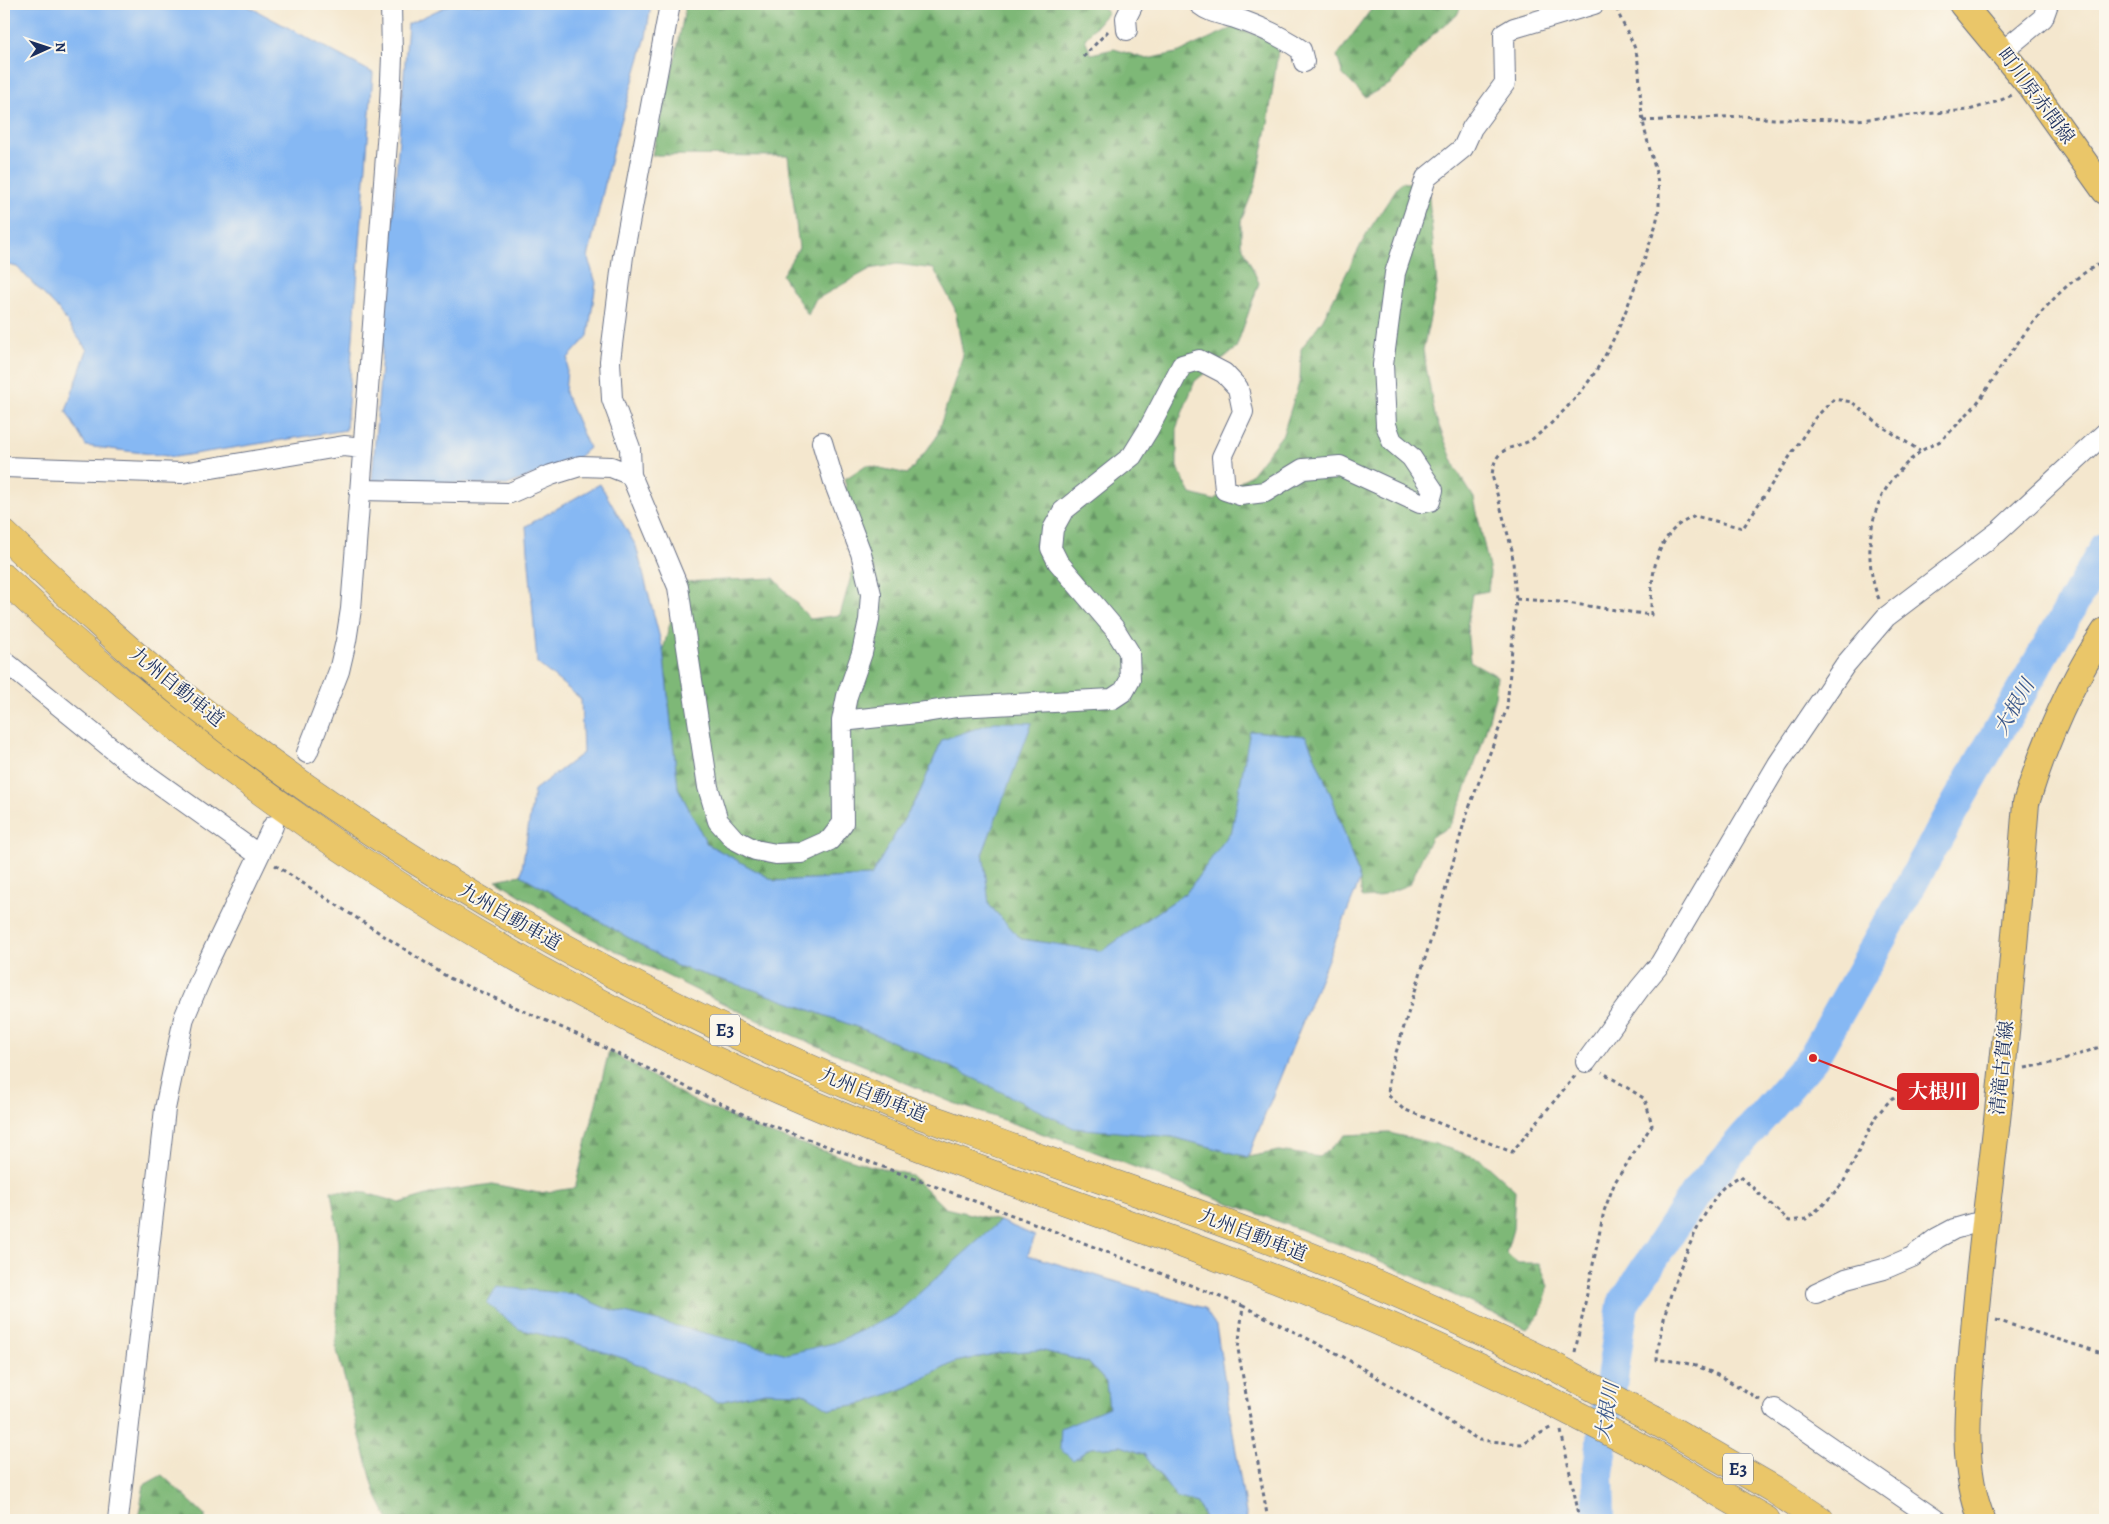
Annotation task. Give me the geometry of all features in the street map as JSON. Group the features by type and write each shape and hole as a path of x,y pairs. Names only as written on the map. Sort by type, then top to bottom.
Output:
{"highway":[{"name":"九州自動車道","path":"4,534 77,604 195,704 284,770 361,824 444,878 512,920 580,957 677,1008 779,1056 888,1102 1242,1230 1445,1314 1540,1360 1654,1420 1775,1490 1820,1520"},
{"name":"九州自動車道","path":"4,578 50,622 175,726 284,807 344,850 428,904 580,994 778,1089 873,1129 1244,1267 1448,1350 1652,1454 1766,1520"}],"main road":[{"name":"町川原赤間線","path":"1962,4 2003,51 2030,86 2105,191"},
{"name":"清滝古賀線","path":"1982,1520 1972,1484 1967,1433 1975,1314 2003,1069 2026,803 2037,768 2072,685 2105,631"}],"street":[{"path":"307,753 339,671 351,608 390,104 392,56 391,4"},
{"path":"670,4 623,256 610,362 612,399 630,448 631,475 678,587 708,787 718,821 734,839 755,850 776,854 801,853 830,840 843,823 842,721 847,696 862,653 869,620 871,594 861,553 834,482 822,442"},
{"path":"1199,4 1207,10 1236,18 1281,37 1301,50 1304,62"},
{"path":"842,721 957,707 1112,699 1124,692 1130,680 1129,652 1114,628 1058,562 1051,548 1053,529 1063,511 1132,456 1148,430 1182,365 1199,360 1224,373 1238,388 1243,412 1222,457 1225,490 1240,495 1265,492 1303,469 1340,466 1420,503 1430,501 1433,490 1412,457 1392,441 1386,425 1383,365 1395,273 1426,178 1463,148 1472,128 1505,83 1504,34 1514,28 1594,4"},
{"path":"2003,51 2043,18 2048,4"},
{"path":"1586,1062 1660,964 1778,764 1845,665 1886,617 1999,531 2105,433"},
{"path":"4,466 182,472 344,446 363,448"},
{"path":"360,490 510,493 551,474 580,466 611,467 631,475"},
{"path":"4,661 126,760 259,855"},
{"path":"118,1520 163,1128 184,1018 207,964 273,826"},
{"path":"1816,1293 1846,1279 1884,1269 1912,1257 1937,1238 1954,1229 1986,1222"},
{"path":"1775,1409 1936,1520"}],"path":[{"path":"1574,1357 1604,1211 1614,1182 1652,1126 1645,1099 1586,1062 1512,1152 1403,1108 1388,1094 1390,1072 1436,923 1466,816 1507,708 1516,598 1512,550 1492,475 1494,464 1500,455 1507,450 1529,441 1569,405 1589,383 1613,342 1628,306 1658,218 1660,199 1657,176 1643,121 1637,59 1634,44 1618,14 1616,4"},
{"path":"1083,57 1113,26 1129,17"},
{"path":"1643,121 1743,116 1774,119 1857,120 1969,110 2000,101 2030,86"},
{"path":"1886,617 1875,590 1870,542 1874,518 1881,498 1891,482 1920,451 1939,441 1974,407 2009,355 2058,294 2083,272 2105,260"},
{"path":"1516,598 1560,602 1651,615 1654,567 1661,546 1675,527 1695,516 1743,528 1815,418 1834,399 1852,402 1877,423 1920,451"},
{"path":"1775,1409 1714,1372 1670,1360 1657,1360 1658,1340 1686,1252 1703,1216 1722,1188 1740,1176 1789,1221 1806,1219 1824,1205 1843,1183 1876,1116 1891,1100 1910,1089 2003,1069 2029,1068 2061,1061 2105,1044"},
{"path":"1268,1520 1238,1349 1243,1306 1342,1356 1479,1440 1521,1444 1559,1423 1568,1455 1580,1520"},
{"path":"1975,1314 2105,1354"}],"green space":[{"path":"686,4 1097,4 1108,12 1085,39 1091,54 1114,49 1147,59 1177,53 1234,27 1279,43 1268,124 1255,186 1241,221 1241,243 1259,283 1236,348 1195,381 1177,426 1177,467 1191,494 1213,500 1251,475 1283,434 1300,380 1301,349 1323,319 1367,233 1401,182 1428,187 1437,285 1423,350 1435,416 1456,469 1474,498 1490,573 1488,591 1472,594 1467,627 1470,661 1497,676 1495,697 1481,747 1461,802 1449,827 1431,837 1410,884 1377,897 1362,898 1360,880 1333,800 1306,736 1251,731 1232,830 1187,892 1102,951 1021,939 989,905 983,852 1031,723 942,740 920,792 871,876 775,881 707,844 678,788 663,650 681,582 774,578 810,619 840,615 854,566 845,479 866,465 908,474 936,438 963,355 955,309 934,269 897,264 870,269 815,300 808,315 782,275 799,248 788,156 652,155"},
{"path":"1375,4 1462,4 1457,15 1430,37 1390,84 1365,97 1343,75 1337,56"},
{"path":"521,875 677,966 755,990 865,1030 951,1067 1126,1132 1173,1137 1248,1157 1279,1151 1320,1157 1345,1135 1389,1133 1435,1144 1480,1159 1515,1190 1513,1229 1506,1253 1518,1263 1539,1263 1549,1286 1540,1314 1527,1329 1367,1255 1087,1149 951,1102 761,1022 578,932 496,880"},
{"path":"609,1051 692,1100 767,1133 868,1165 911,1175 945,1208 1000,1221 895,1315 834,1343 787,1355 605,1308 573,1294 519,1329 573,1342 626,1359 718,1402 765,1392 803,1393 830,1409 865,1403 907,1387 955,1362 999,1353 1040,1350 1088,1362 1106,1382 1109,1407 1073,1460 1090,1448 1121,1446 1144,1454 1176,1497 1197,1503 1205,1520 389,1520 375,1492 336,1347 339,1243 331,1191 366,1193 400,1203 437,1192 492,1184 539,1193 575,1188"},
{"path":"162,1475 205,1515 205,1520 138,1520 144,1485"}],"water":[{"path":"4,4 244,4 373,73 346,430 175,457 86,446 66,411 87,350 57,308 17,267 4,264"},
{"path":"451,4 651,4 646,37 613,149 588,258 596,283 588,336 568,358 565,393 589,448 579,457 507,485 372,480 408,24"},
{"path":"600,484 636,546 663,650 678,788 707,844 775,881 871,876 920,792 942,740 995,722 1032,723 983,852 989,905 1021,939 1102,951 1187,892 1232,830 1250,731 1306,736 1333,800 1360,880 1248,1157 1173,1137 1074,1128 951,1067 865,1030 755,990 677,966 521,875 534,790 583,753 581,699 537,663 526,526"},
{"path":"1000,1221 1035,1236 1028,1255 1204,1308 1216,1326 1247,1520 1205,1520 1197,1503 1176,1497 1144,1454 1121,1446 1090,1448 1073,1460 1060,1449 1061,1428 1109,1407 1106,1382 1088,1362 1040,1350 999,1353 955,1362 907,1387 865,1403 830,1409 803,1393 765,1392 718,1402 626,1359 573,1342 519,1329 487,1304 497,1287 573,1294 605,1308 787,1354 834,1343 895,1315"}],"waterway":[{"name":"大根川","path":"1599,1520 1598,1473 1623,1304 1695,1194 1813,1058 1974,773 2105,548"}],"place":[{"name":"大根川","path":"1813,1058"}]}
